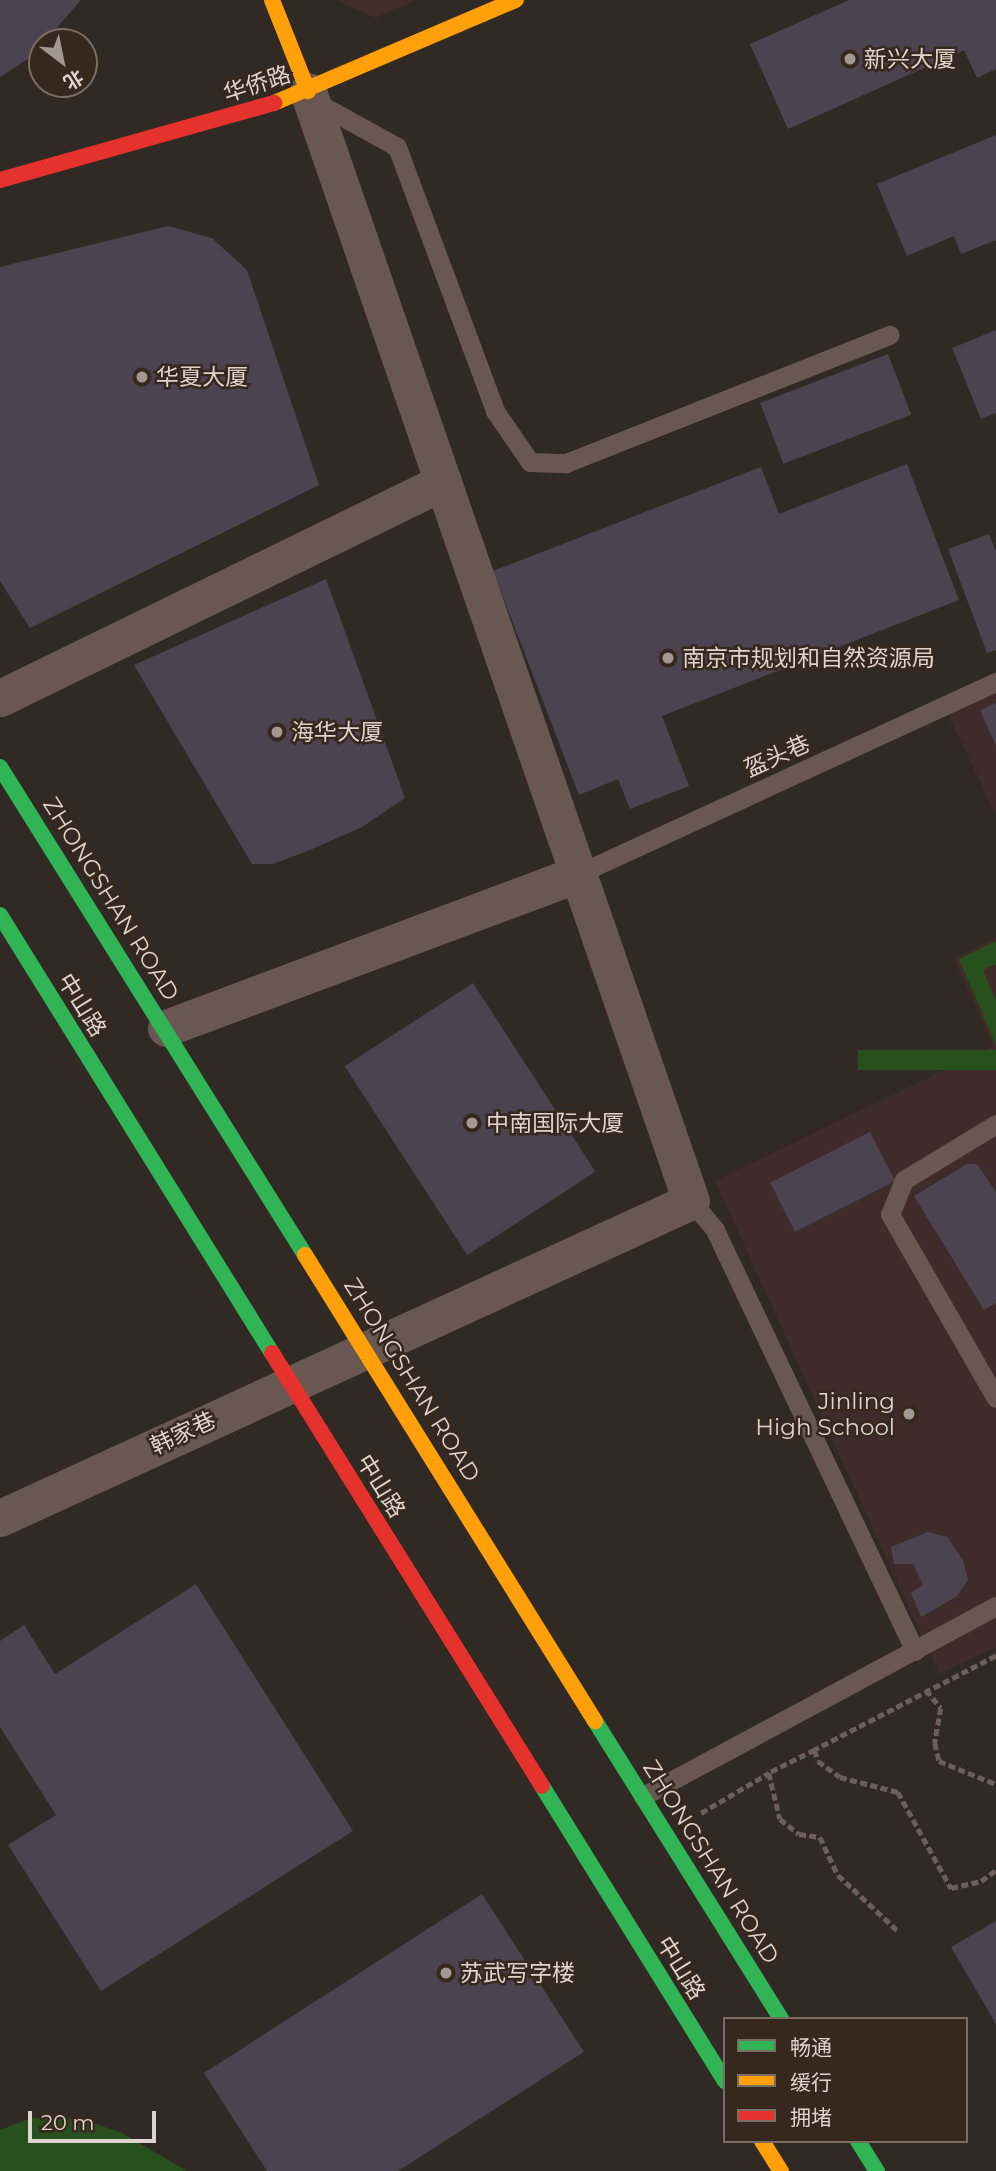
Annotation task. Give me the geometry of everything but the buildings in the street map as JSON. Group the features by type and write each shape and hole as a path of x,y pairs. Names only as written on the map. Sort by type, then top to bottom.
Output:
{"main road":[{"path":"272,0 310,95"},
{"name":"华侨路","path":"0,180 310,95 516,0"},
{"name":"ZHONGSHAN ROAD","path":"0,767 166,1028 780,2017"},
{"path":"859,2143 877,2171"}],"street":[{"path":"310,95 691,1201"},
{"path":"0,698 443,482"},
{"path":"166,1028 578,874"},
{"name":"韩家巷","path":"0,1518 365,1348 691,1201"}],"lane":[{"path":"310,95 397,146 495,411 530,462 566,463 890,335"},
{"name":"盔头巷","path":"578,874 996,682"},
{"path":"0,914 723,2078"},
{"path":"996,1124 904,1180 890,1214 996,1398"},
{"path":"691,1201 716,1230 915,1651"},
{"path":"643,1796 996,1606"},
{"path":"763,2143 781,2171"}],"path":[{"path":"666,1834 769,1773 996,1656"},
{"path":"926,1690 940,1708 935,1743 939,1761 996,1784"},
{"path":"816,1750 818,1760 840,1777 898,1792 951,1888 981,1881 996,1870"},
{"path":"769,1773 780,1819 799,1834 820,1837 838,1875 897,1930"}],"shaded area":[{"path":"337,0 416,0 375,18"},
{"path":"996,686 996,815 946,711"},
{"name":"Jinling High School","path":"996,937 996,1647 939,1674 715,1181 993,1046 954,958"}],"green space":[{"path":"996,941 996,964 983,970 996,1001 996,1045 959,959"},
{"path":"858,1050 996,1050 996,1070 858,1070"},
{"path":"31,2118 81,2119 122,2133 187,2171 0,2171 0,2130"}],"traffic: fast":[{"path":"0,767 305,1255"},
{"path":"0,915 272,1353"},
{"path":"595,1721 780,2017"},
{"path":"542,1786 723,2078"},
{"path":"859,2143 877,2171"}],"traffic: slow":[{"path":"272,0 308,91"},
{"path":"274,103 516,0"},
{"path":"305,1255 595,1721"},
{"path":"763,2143 781,2171"}],"traffic: jam":[{"path":"0,180 274,103"},
{"path":"272,1353 542,1786"}],"place":[{"name":"新兴大厦","path":"850,59"},
{"name":"华夏大厦","path":"142,377"},
{"name":"南京市规划和自然资源局","path":"668,658"},
{"name":"海华大厦","path":"277,732"},
{"name":"中南国际大厦","path":"472,1123"},
{"name":"Jinling High School","path":"909,1414"},
{"name":"苏武写字楼","path":"446,1973"}]}
